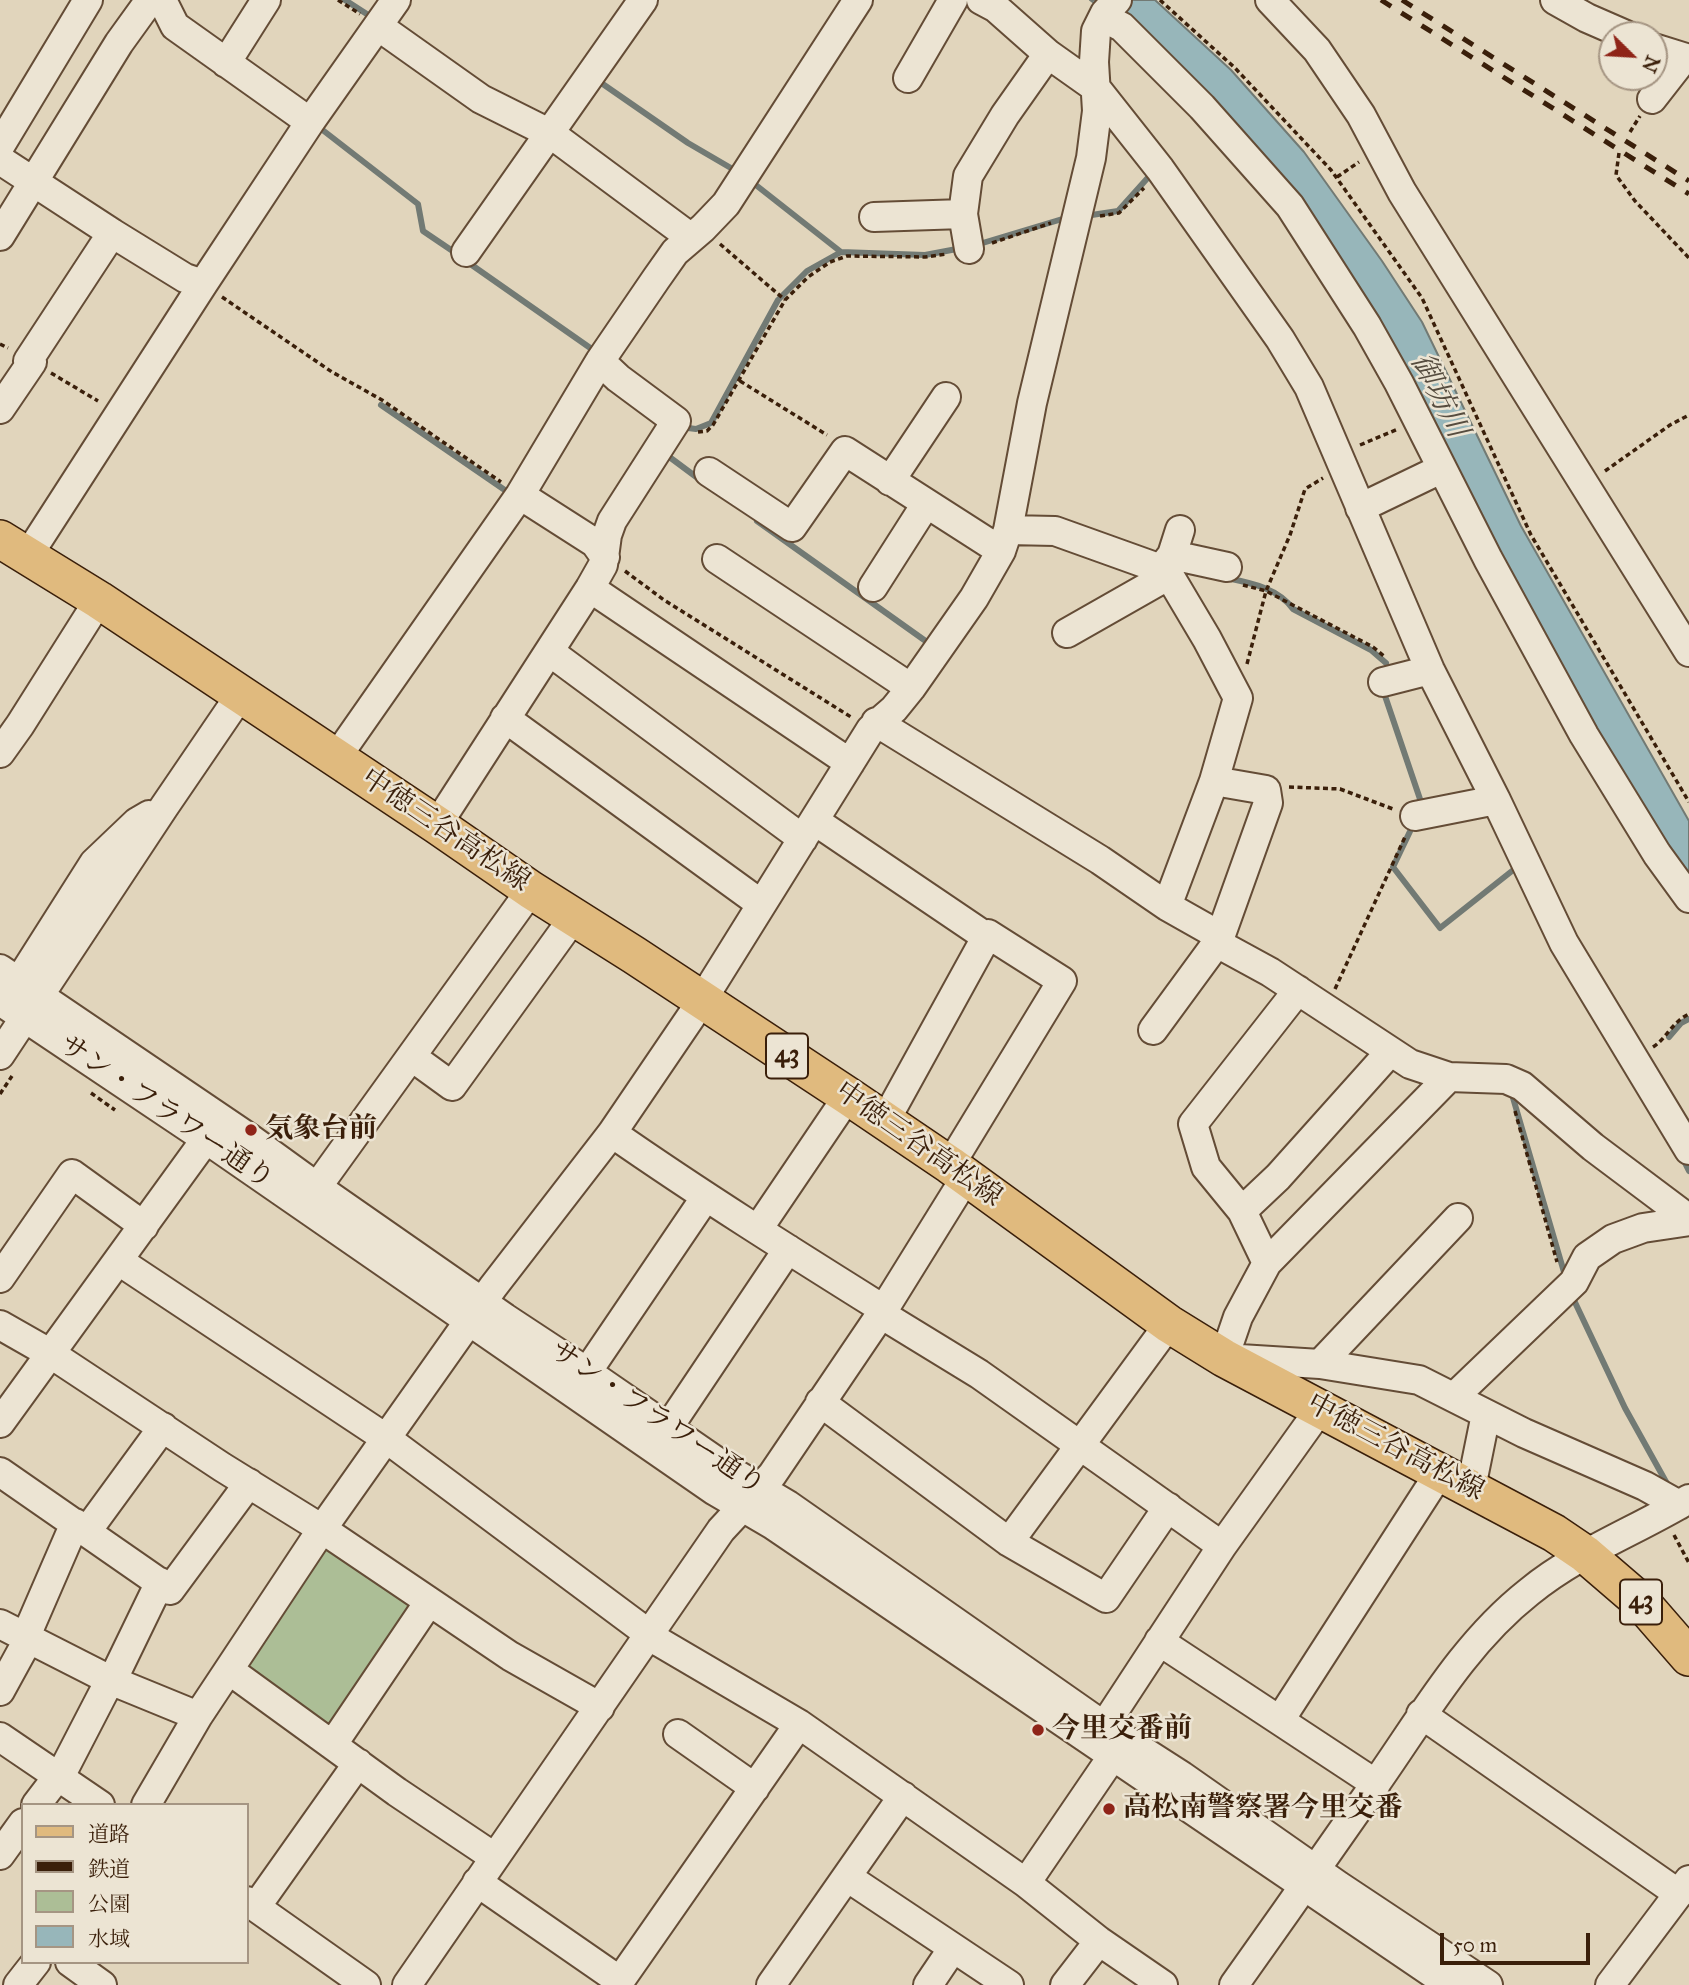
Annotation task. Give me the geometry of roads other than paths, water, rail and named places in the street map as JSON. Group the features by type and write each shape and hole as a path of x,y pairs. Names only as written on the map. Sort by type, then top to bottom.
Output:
{"main road":[{"name":"中徳三谷高松線","path":"14,548 99,600 438,825 531,890 848,1096 958,1171 1169,1324 1224,1359 1554,1533 1585,1554 1642,1603 1689,1657"}],"street":[{"path":"0,146 88,0"},
{"path":"0,236 119,43 150,0"},
{"path":"162,0 175,26 310,122"},
{"path":"226,63 265,0"},
{"path":"14,548 118,413 310,122 396,0"},
{"path":"466,252 643,0"},
{"path":"336,758 520,495 600,361 675,252 726,204 858,0"},
{"path":"908,78 953,0"},
{"path":"981,0 996,8 1048,54 1096,88 1160,169 1280,339 1308,387 1430,670 1564,943 1689,1150"},
{"path":"1270,0 1317,50 1361,115 1402,192 1688,647"},
{"path":"1555,0 1598,21"},
{"path":"147,1803 198,1716 322,1529 476,1312 612,1133 702,1000 873,725 894,709 911,688 974,598 1004,541 1032,403 1076,217 1085,190 1097,111 1094,44 1096,31 1108,10 1290,206 1367,326 1584,735 1657,854 1689,898"},
{"path":"378,26 481,99 551,134 696,233"},
{"path":"1651,99 1686,59 1668,53"},
{"path":"970,249 963,214 968,176 1005,115 1048,54"},
{"path":"0,160 185,278 202,284"},
{"path":"874,217 963,214"},
{"path":"0,409 113,233"},
{"path":"438,825 590,588 605,557 607,535 612,521 676,421 618,378 600,361"},
{"path":"890,481 946,397"},
{"path":"709,472 792,527 845,451 926,504 1004,541 1055,531 1170,557 1232,575"},
{"path":"1360,508 1441,469"},
{"path":"520,495 595,543 605,557"},
{"path":"873,587 926,504"},
{"path":"1067,633 1170,557"},
{"path":"1167,906 1214,781 1238,698 1207,639 1170,557"},
{"path":"717,559 911,688"},
{"path":"590,588 850,763"},
{"path":"0,753 99,600"},
{"path":"408,1985 721,1530 772,1475 882,1312 1062,981 988,934 985,936 809,830 550,652"},
{"path":"1389,680 1430,670"},
{"path":"6,1066 13,997 94,863 137,822 164,807 241,694"},
{"path":"505,718 761,904"},
{"path":"873,725 1100,860 1167,906 1213,932 1226,948 1298,990 1410,1064 1449,1077 1506,1079 1531,1092 1593,1147 1689,1220"},
{"path":"1153,1030 1219,940 1268,803 1266,790 1214,781"},
{"path":"1415,816 1496,800"},
{"path":"317,1187 531,890"},
{"path":"412,1058 452,1086 574,917"},
{"path":"885,1121 985,936"},
{"path":"1267,1263 1242,1211 1206,1167 1193,1124 1298,990"},
{"name":"サン・フラワー通り","path":"13,997 206,1139 476,1312 587,1372 668,1428 751,1498 773,1525 1114,1740 1309,1878"},
{"name":"サン・フラワー通り","path":"13,997 248,1137 715,1491 751,1498"},
{"path":"1242,1211 1278,1177 1390,1052"},
{"path":"1449,1077 1267,1263 1238,1317 1224,1359 1320,1364 1419,1380 1486,1414 1645,1486 1677,1506"},
{"path":"758,1229 848,1096"},
{"path":"612,1133 705,1198 758,1229 979,1374 1222,1546"},
{"path":"0,1423 206,1139"},
{"path":"0,1278 72,1174 144,1226"},
{"path":"587,1372 705,1198"},
{"path":"1320,1364 1458,1217"},
{"path":"1454,1396 1574,1282 1587,1257 1613,1239 1643,1228 1689,1220"},
{"path":"668,1428 788,1249"},
{"path":"119,1261 387,1439 649,1634 799,1724 904,1796 1163,1985"},
{"path":"1009,1542 1169,1324"},
{"path":"0,1325 51,1354 322,1529 510,1657 600,1707"},
{"path":"820,1402 1009,1542 1106,1598 1168,1507"},
{"path":"1026,1883 1114,1740 1159,1641 1222,1546 1320,1409"},
{"path":"1280,1720 1456,1480 1486,1414"},
{"path":"0,1691 81,1527 163,1427"},
{"path":"0,1472 170,1590 249,1483"},
{"path":"1234,1985 1376,1784 1421,1714 1462,1660 1527,1592 1585,1554 1677,1506"},
{"path":"38,1803 65,1768 160,1583"},
{"path":"333,1744 429,1602"},
{"path":"0,1624 111,1681 198,1716"},
{"path":"1159,1641 1376,1784"},
{"path":"229,1670 494,1857"},
{"path":"1421,1714 1686,1886 1610,1985"},
{"path":"477,1882 619,1983 799,1724"},
{"path":"678,1734 755,1788"},
{"path":"0,1737 97,1803"},
{"path":"358,1763 251,1904 366,1985"},
{"path":"771,1985 904,1796"},
{"path":"0,1855 21,1826"},
{"path":"847,1877 1009,1985"},
{"path":"1309,1878 1450,1985"},
{"path":"1309,1878 1488,1985"},
{"path":"1065,1985 1100,1941"},
{"path":"928,1985 953,1948"},
{"path":"18,1985 34,1964"},
{"path":"73,1964 102,1985"}],"water":[{"name":"御坊川","path":"1090,0 1155,0 1231,70 1304,152 1382,261 1422,322 1521,526 1689,821 1689,886 1635,812 1382,337 1135,34"}],"waterway":[{"path":"345,0 373,18"},
{"path":"597,80 688,143 736,171"},
{"path":"320,128 418,204 423,231 457,254"},
{"path":"1085,216 1118,211 1153,172"},
{"path":"752,182 841,252"},
{"path":"976,245 1069,217"},
{"path":"680,427 696,429 711,423 778,300 807,271 841,252 925,255 962,248"},
{"path":"466,261 596,352"},
{"path":"381,405 512,495"},
{"path":"664,453 703,482"},
{"path":"757,521 927,642"},
{"path":"1227,578 1272,591 1293,609 1371,650 1386,663"},
{"path":"1383,690 1421,802"},
{"path":"1414,823 1393,867 1440,928 1517,867 1519,870"},
{"path":"1669,1037 1681,1023 1689,1019"},
{"path":"1511,1091 1566,1279"},
{"path":"1683,1159 1689,1171"},
{"path":"1572,1296 1625,1408 1670,1489"}],"railway":[{"path":"1381,0 1689,194"},
{"path":"1402,0 1689,181"}],"place":[{"name":"気象台前","path":"251,1130"},
{"name":"今里交番前","path":"1038,1730"},
{"name":"高松南警察署今里交番","path":"1109,1809"}]}
